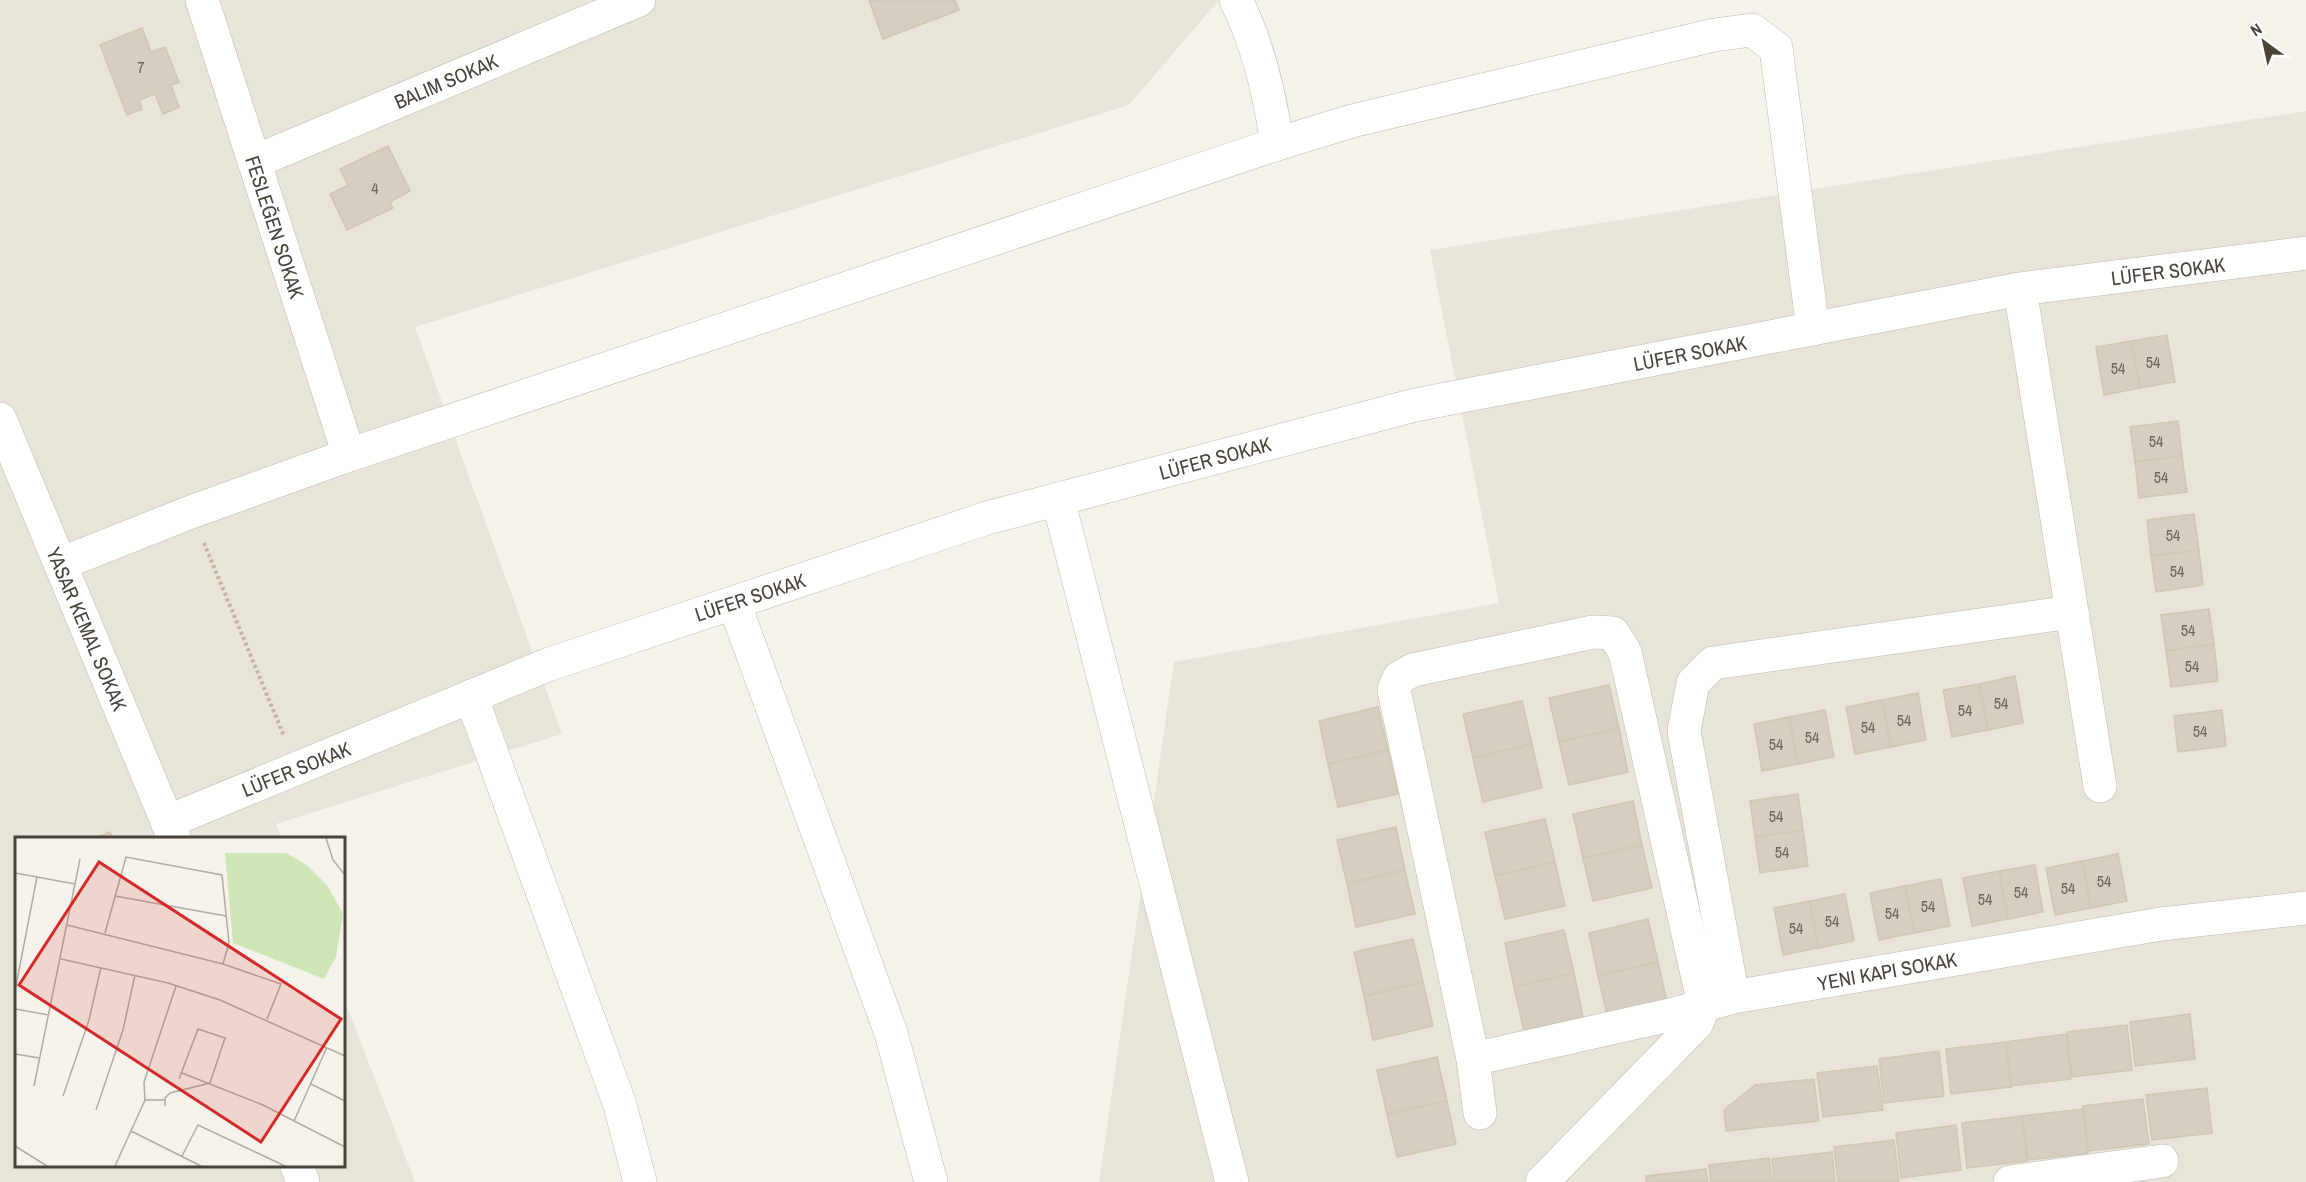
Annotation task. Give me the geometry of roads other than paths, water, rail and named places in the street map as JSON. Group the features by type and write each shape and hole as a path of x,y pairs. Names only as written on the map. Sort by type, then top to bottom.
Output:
{"street":[{"name":"FESLEĞEN SOKAK","path":"202,0 349,455"},
{"path":"254,162 639,0"},
{"path":"1236,0 1243,14 1270,98 1277,144"},
{"path":"60,564 191,512 349,455 1277,144 1352,121 1714,34 1752,30 1776,48 1813,329"},
{"name":"LÜFER SOKAK","path":"171,830 297,768 547,666 987,518 1415,405 2020,289 2306,253"},
{"path":"2020,289 2100,786"},
{"name":"YASAR KEMAL SOKAK","path":"0,419 171,830"},
{"path":"1058,499 1232,1182"},
{"path":"734,603 891,1033 931,1182"},
{"path":"1718,1001 1684,731 1693,683 1713,663 2072,612"},
{"path":"1480,1113 1473,1059 1394,690 1399,678 1413,670 1593,632 1613,633 1625,652 1718,1001"},
{"path":"471,696 620,1105 640,1182"},
{"path":"1473,1059 1674,1014 1718,1001 2162,924 2306,908"},
{"path":"1542,1182 1718,1001"},
{"path":"2010,1182 2162,1161"},
{"path":"297,1167 303,1182"}]}
